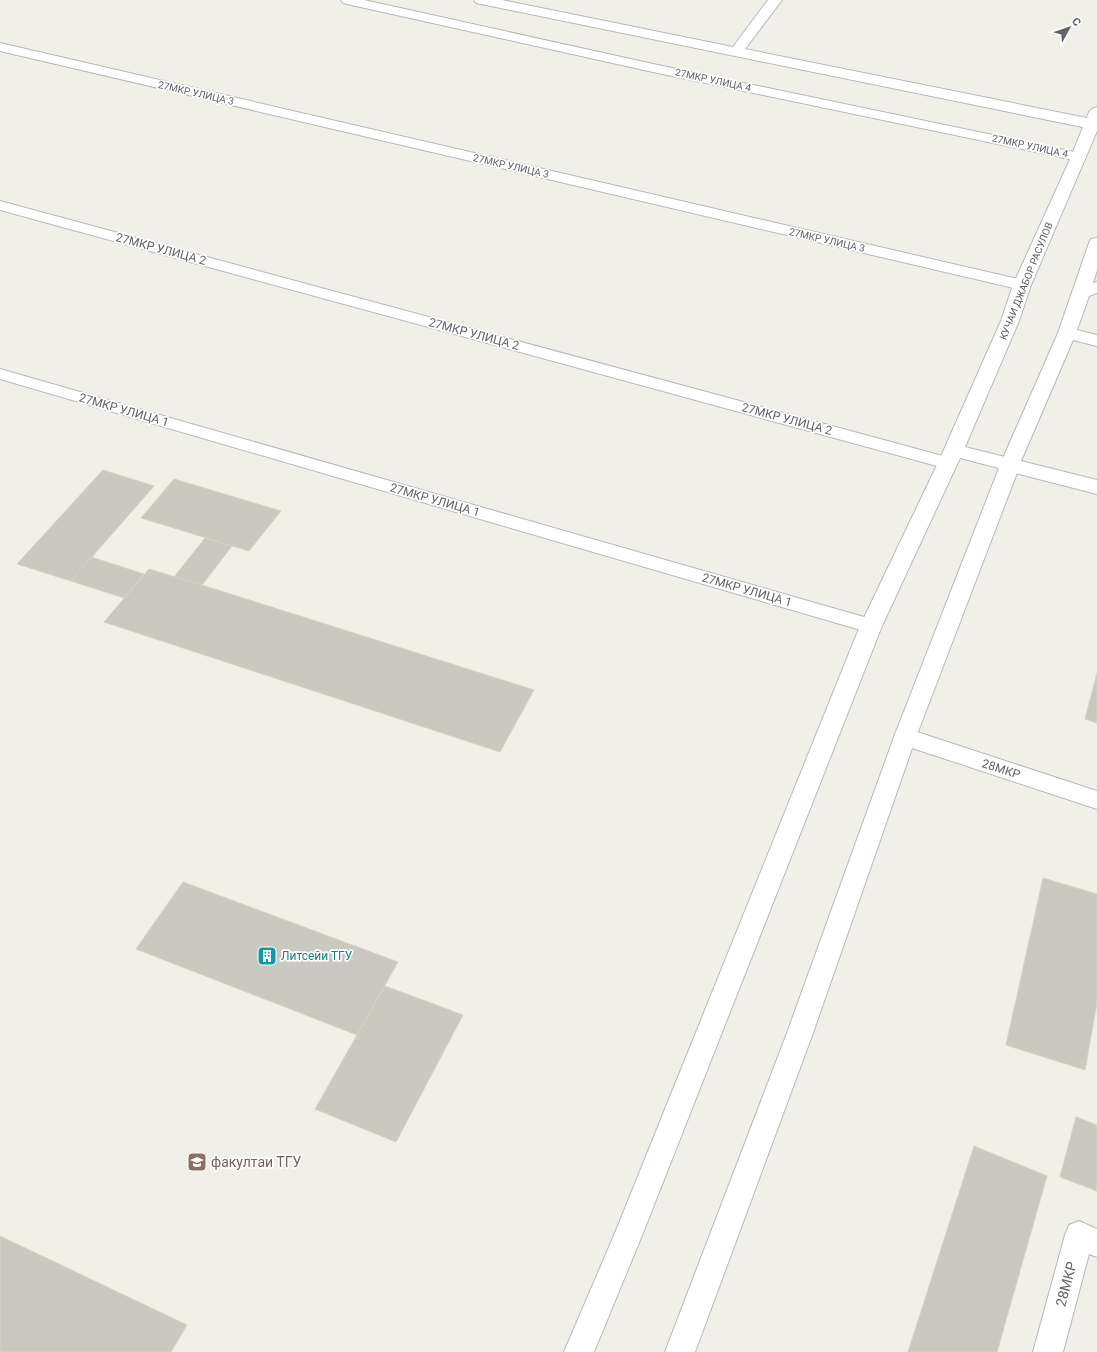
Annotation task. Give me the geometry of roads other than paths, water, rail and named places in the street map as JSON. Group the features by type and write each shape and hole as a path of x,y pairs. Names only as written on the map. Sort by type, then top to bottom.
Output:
{"street":[{"path":"481,0 736,52 1096,120"},
{"path":"736,52 775,0"},
{"name":"КУЧАИ ДЖАБОР РАСУЛОВ","path":"579,1352 629,1233 871,626 951,457 1010,321 1022,285 1096,120"},
{"path":"680,1352 800,1033 905,737 1010,465 1067,333 1089,290 1097,243"},
{"path":"1067,333 1097,341"},
{"path":"951,457 1010,465 1097,487"},
{"name":"28МКР","path":"905,737 1097,800"},
{"name":"28МКР","path":"1048,1352 1079,1235 1097,1243"}],"lane":[{"name":"27МКР УЛИЦА 4","path":"347,0 653,68 1079,157"},
{"name":"27МКР УЛИЦА 3","path":"0,47 1022,285"},
{"name":"27МКР УЛИЦА 2","path":"0,205 951,457"},
{"name":"27МКР УЛИЦА 1","path":"0,374 871,626"}],"place":[{"name":"Литсейи ТГУ","path":"267,956"},
{"name":"факултаи ТГУ","path":"197,1162"}]}
